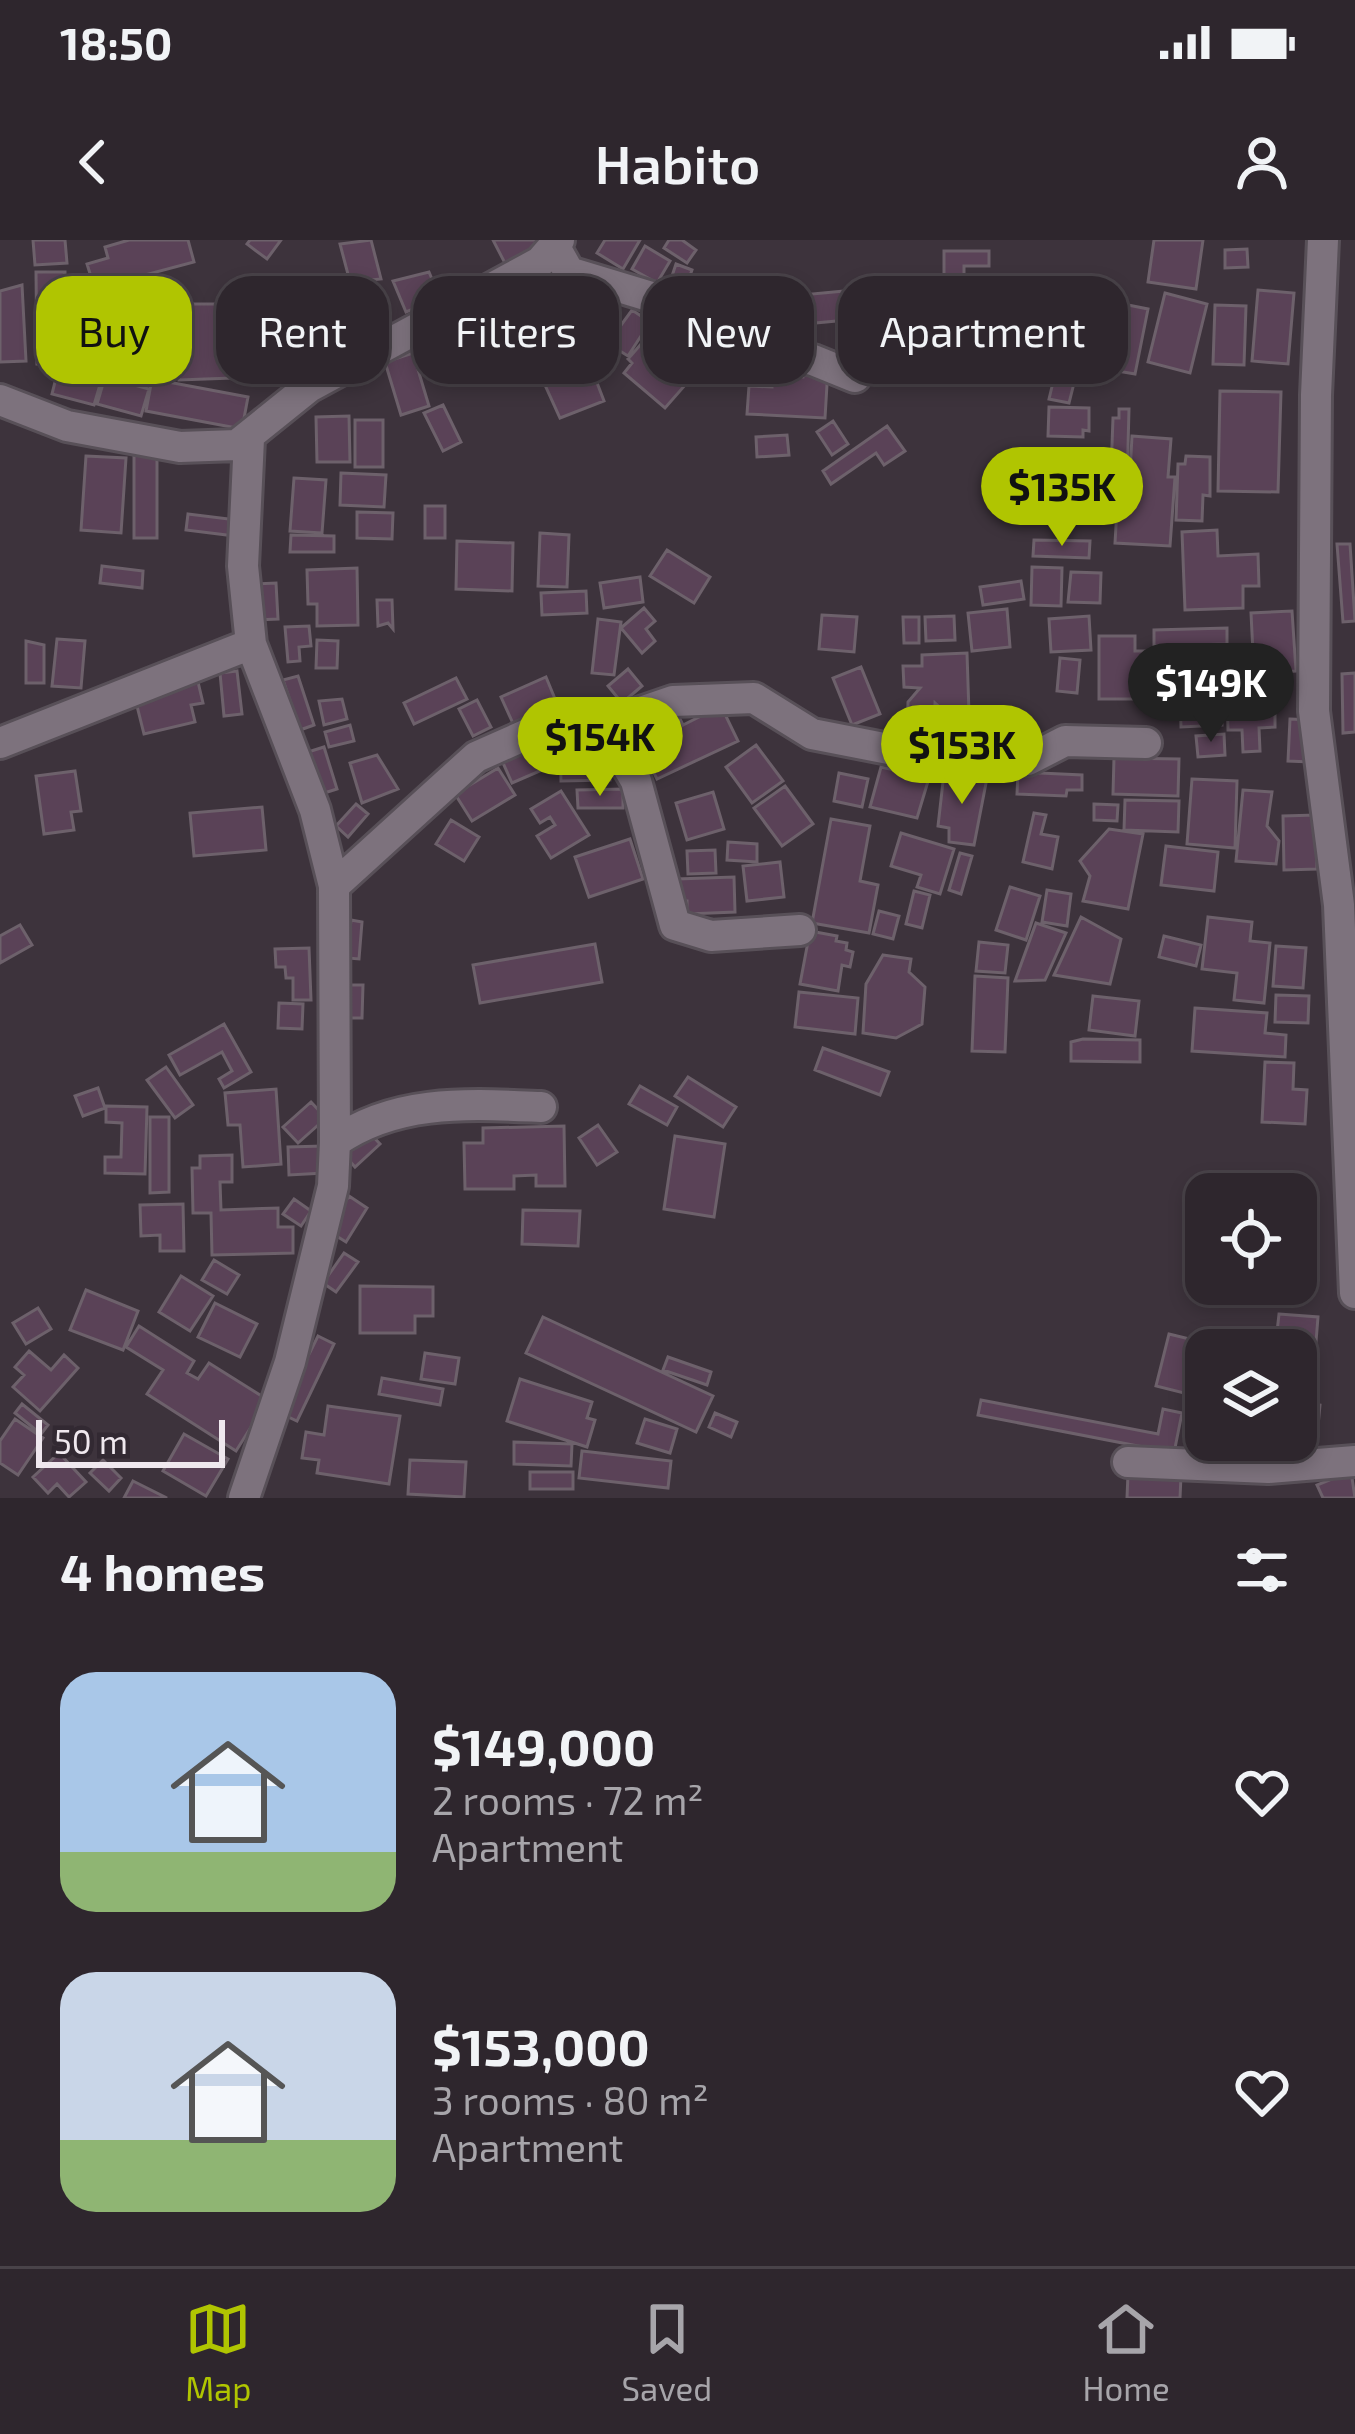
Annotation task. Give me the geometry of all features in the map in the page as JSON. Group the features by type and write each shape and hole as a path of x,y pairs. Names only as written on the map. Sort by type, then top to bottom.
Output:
{"street":[{"path":"1323,240 1316,395 1314,711 1340,905 1355,1292"},
{"path":"0,400 68,427 180,447 227,447 249,439 309,387 540,262 557,244 569,272 655,298 710,336 838,370"},
{"path":"244,1498 290,1362 333,1186 335,1142 334,886 315,810 251,644 243,566 249,439"},
{"path":"0,742 251,644"},
{"path":"334,886 476,757 539,729 603,724 658,704 737,694 766,703 812,734 955,762 1028,760 1065,741 1146,743"},
{"path":"603,724 636,781 675,925 686,933 712,936 800,930"},
{"path":"335,1142 372,1119 414,1108 541,1107"},
{"path":"1128,1462 1268,1468 1355,1461"}],"building":[{"path":"33,240 65,240 67,263 35,265"},
{"path":"129,240 188,240 194,262 141,276 91,276 87,264 108,258 105,247"},
{"path":"250,240 281,240 267,259 247,244"},
{"path":"371,240 380,276 348,276 340,244"},
{"path":"493,240 546,240 508,269"},
{"path":"605,240 640,240 623,269 597,253"},
{"path":"669,240 682,240 696,250 687,263 664,248"},
{"path":"1154,240 1203,240 1196,289 1148,282"},
{"path":"645,246 670,261 661,276 644,276 632,269"},
{"path":"1247,249 1248,267 1225,268 1225,250"},
{"path":"944,251 989,251 989,266 964,266 964,276 944,276"},
{"path":"676,264 692,270 690,276 672,276"},
{"path":"36,272 65,272 65,276 36,276"},
{"path":"413,276 413,309 406,312 393,281"},
{"path":"22,285 26,361 0,362 0,291"},
{"path":"1258,290 1294,293 1288,364 1252,361"},
{"path":"838,292 838,321 814,323 814,294"},
{"path":"1165,293 1207,304 1190,373 1148,362"},
{"path":"192,304 216,304 216,379 192,380"},
{"path":"1128,305 1148,309 1135,374 1128,373"},
{"path":"1215,305 1246,306 1244,365 1213,364"},
{"path":"632,310 643,317 643,333 628,356 619,350 619,328"},
{"path":"643,342 643,384 686,384 665,408 624,373 632,363 628,359"},
{"path":"413,353 413,384 422,384 429,406 401,415 389,361"},
{"path":"814,367 828,368 825,418 747,414 749,386 814,384"},
{"path":"54,384 100,384 94,405 52,394"},
{"path":"103,384 149,389 141,416 97,404"},
{"path":"151,384 179,384 248,397 242,429 146,411"},
{"path":"545,384 597,384 604,401 560,418"},
{"path":"1053,384 1074,384 1069,403 1049,399"},
{"path":"1220,391 1281,392 1278,492 1218,491"},
{"path":"443,405 461,442 443,451 424,413"},
{"path":"1049,407 1089,408 1089,431 1083,430 1083,437 1048,436"},
{"path":"1119,409 1129,409 1127,484 1118,483 1118,472 1111,472 1113,418 1119,418"},
{"path":"349,416 350,462 317,462 316,417"},
{"path":"355,420 383,420 383,467 355,467"},
{"path":"833,421 848,444 832,455 817,432"},
{"path":"887,426 905,451 884,465 876,453 831,484 823,471"},
{"path":"787,435 789,455 757,457 756,437"},
{"path":"1132,436 1171,439 1168,477 1175,477 1170,546 1115,543 1117,509 1128,510"},
{"path":"1006,453 1044,463 1036,491 998,481"},
{"path":"134,455 157,455 157,538 134,538"},
{"path":"86,456 126,458 121,533 81,530"},
{"path":"1186,456 1210,457 1210,496 1203,495 1202,521 1176,520 1178,464 1185,464"},
{"path":"1063,472 1084,474 1083,498 1071,497 1070,507 1061,506"},
{"path":"341,473 386,475 384,507 340,505"},
{"path":"294,478 326,480 322,533 290,531"},
{"path":"425,506 445,506 445,538 425,538"},
{"path":"357,512 393,513 392,539 357,538"},
{"path":"188,514 237,520 235,536 186,530"},
{"path":"1217,530 1218,556 1258,554 1259,586 1243,586 1243,608 1185,610 1182,532"},
{"path":"540,533 569,535 567,587 538,586"},
{"path":"291,535 334,536 334,552 290,552"},
{"path":"1034,540 1090,541 1089,558 1033,556"},
{"path":"457,541 513,543 512,591 456,589"},
{"path":"1337,544 1350,544 1355,621 1343,622"},
{"path":"667,550 710,577 694,603 650,576"},
{"path":"102,566 143,571 142,588 100,583"},
{"path":"1032,567 1062,568 1061,606 1031,605"},
{"path":"357,568 358,625 317,626 317,604 308,604 307,570"},
{"path":"1071,572 1101,573 1100,603 1068,602"},
{"path":"640,577 643,602 604,608 600,583"},
{"path":"1021,581 1024,599 983,605 980,587"},
{"path":"276,583 278,619 255,620 254,584"},
{"path":"586,591 587,613 542,615 541,593"},
{"path":"377,600 392,600 393,629 388,623 378,626"},
{"path":"644,608 655,621 646,629 655,641 642,653 621,628"},
{"path":"1007,609 1010,647 972,651 968,613"},
{"path":"1292,611 1296,671 1254,673 1251,613"},
{"path":"822,615 857,617 854,652 819,649"},
{"path":"954,616 955,640 926,641 925,617"},
{"path":"1089,616 1091,650 1051,652 1049,619"},
{"path":"903,617 919,617 919,643 904,643"},
{"path":"598,619 621,622 614,675 592,673"},
{"path":"309,626 311,646 299,647 300,661 288,662 285,627"},
{"path":"1227,628 1227,644 1154,646 1154,630"},
{"path":"1099,636 1135,636 1135,651 1166,651 1166,699 1099,699"},
{"path":"57,639 85,641 81,688 52,686"},
{"path":"317,640 338,641 337,668 316,668"},
{"path":"26,641 44,645 44,683 26,683"},
{"path":"967,653 970,744 946,736 947,714 935,703 933,742 907,742 908,702 920,688 904,687 903,666 922,666 922,655"},
{"path":"1060,658 1080,660 1077,693 1057,691"},
{"path":"861,667 880,714 852,725 833,678"},
{"path":"628,669 642,686 622,703 608,686"},
{"path":"237,671 242,714 224,716 220,673"},
{"path":"1355,673 1355,732 1343,733 1342,674"},
{"path":"298,676 314,725 300,730 283,680"},
{"path":"546,677 560,711 516,730 501,697"},
{"path":"456,678 467,699 414,724 404,703"},
{"path":"198,682 203,703 191,705 195,722 144,734 135,698"},
{"path":"1275,693 1275,727 1259,728 1260,751 1243,752 1242,730 1228,730 1227,695"},
{"path":"1221,694 1222,725 1181,727 1180,695"},
{"path":"342,699 347,719 324,725 319,701"},
{"path":"477,700 491,727 473,736 459,709"},
{"path":"721,706 738,741 657,779 632,728 674,707 683,725"},
{"path":"978,713 1003,714 1002,745 977,745"},
{"path":"1290,719 1312,720 1310,762 1288,761"},
{"path":"350,725 354,741 329,747 325,732"},
{"path":"1224,734 1225,755 1198,757 1196,736"},
{"path":"544,735 556,764 512,783 499,754"},
{"path":"609,737 610,780 561,781 560,738"},
{"path":"756,745 783,781 752,803 726,767"},
{"path":"324,747 337,789 321,794 308,752"},
{"path":"377,755 398,789 362,803 350,763"},
{"path":"1114,758 1179,759 1178,796 1113,794"},
{"path":"881,767 929,778 917,818 870,807"},
{"path":"498,768 515,795 472,821 455,794"},
{"path":"75,771 81,811 71,812 74,830 44,834 36,776"},
{"path":"1018,772 1082,775 1082,790 1067,790 1066,796 1017,794"},
{"path":"839,773 868,779 862,807 834,801"},
{"path":"944,773 987,778 974,845 949,842 949,828 938,826"},
{"path":"1192,779 1237,781 1235,848 1187,844"},
{"path":"785,786 813,824 782,846 754,808"},
{"path":"623,789 623,808 578,808 577,790"},
{"path":"1243,790 1272,792 1267,826 1279,841 1276,864 1236,861"},
{"path":"561,791 589,835 551,858 537,836 555,825 550,817 540,823 531,809"},
{"path":"713,792 724,829 687,840 676,803"},
{"path":"1125,800 1179,801 1178,832 1124,830"},
{"path":"356,804 368,814 348,837 336,826"},
{"path":"1094,804 1118,805 1117,821 1094,820"},
{"path":"262,807 266,850 194,856 190,813"},
{"path":"1034,813 1046,815 1041,834 1058,837 1052,869 1023,862"},
{"path":"1316,815 1317,869 1284,870 1283,816"},
{"path":"831,819 870,826 860,881 878,885 869,933 812,923"},
{"path":"451,820 479,837 464,861 436,844"},
{"path":"1109,829 1143,834 1128,909 1083,901 1090,876 1080,861"},
{"path":"901,833 954,849 940,894 917,887 921,875 891,866"},
{"path":"630,839 643,879 589,897 575,857"},
{"path":"728,842 757,844 757,862 727,860"},
{"path":"1166,846 1218,852 1214,891 1161,885"},
{"path":"715,850 716,873 688,874 687,851"},
{"path":"960,853 972,856 961,894 949,890"},
{"path":"780,862 784,897 747,901 743,866"},
{"path":"734,877 735,912 687,914 687,901 677,901 677,879"},
{"path":"1010,887 1040,896 1026,940 996,930"},
{"path":"1047,890 1071,894 1067,926 1042,922"},
{"path":"914,891 930,895 922,928 906,924"},
{"path":"879,911 899,916 893,939 873,934"},
{"path":"1081,917 1121,939 1110,984 1054,975"},
{"path":"1208,917 1252,922 1250,941 1270,943 1264,1003 1234,1000 1237,973 1202,969"},
{"path":"351,920 362,922 359,959 347,958"},
{"path":"1036,923 1066,933 1045,980 1015,981"},
{"path":"20,925 32,945 0,963 0,936"},
{"path":"810,931 837,936 836,941 847,943 846,950 853,952 850,967 842,965 838,991 800,984"},
{"path":"1164,936 1201,945 1196,966 1159,957"},
{"path":"979,942 1008,945 1005,973 976,971"},
{"path":"595,944 602,982 480,1003 473,965"},
{"path":"1276,946 1306,948 1303,988 1273,986"},
{"path":"309,948 311,1000 293,1000 293,978 286,978 285,967 276,967 275,949"},
{"path":"883,955 911,959 909,972 925,987 922,1024 896,1038 863,1033 866,984"},
{"path":"975,976 1008,978 1005,1052 972,1051"},
{"path":"349,985 363,985 362,1018 349,1018"},
{"path":"799,992 858,998 855,1034 795,1027"},
{"path":"1276,995 1309,996 1308,1023 1275,1022"},
{"path":"1093,996 1139,1001 1135,1036 1089,1030"},
{"path":"279,1003 303,1004 302,1029 278,1028"},
{"path":"1195,1008 1267,1013 1265,1033 1286,1035 1285,1057 1192,1051"},
{"path":"224,1024 251,1072 224,1088 219,1079 232,1071 222,1052 180,1075 169,1055"},
{"path":"1140,1040 1140,1062 1071,1061 1071,1042"},
{"path":"823,1048 889,1072 880,1095 815,1070"},
{"path":"1265,1062 1294,1063 1293,1089 1307,1090 1305,1124 1262,1122"},
{"path":"166,1067 193,1105 175,1118 147,1080"},
{"path":"688,1077 736,1107 723,1127 675,1096"},
{"path":"640,1086 677,1107 667,1125 629,1104"},
{"path":"98,1088 105,1108 83,1116 75,1096"},
{"path":"276,1089 281,1164 243,1167 240,1125 228,1125 225,1093"},
{"path":"311,1102 326,1118 298,1143 283,1127"},
{"path":"106,1106 147,1107 145,1174 105,1173 105,1157 121,1157 122,1123 106,1122"},
{"path":"150,1117 169,1117 169,1192 150,1193"},
{"path":"598,1125 617,1152 597,1165 579,1138"},
{"path":"564,1126 565,1186 536,1186 536,1175 514,1176 514,1189 465,1189 464,1143 483,1143 483,1128"},
{"path":"365,1128 380,1144 355,1167 340,1150"},
{"path":"675,1136 725,1144 714,1217 664,1209"},
{"path":"323,1146 324,1173 289,1175 288,1147"},
{"path":"232,1155 232,1182 220,1182 221,1210 278,1208 278,1227 293,1227 293,1253 212,1255 211,1213 193,1213 192,1168 200,1168 200,1156"},
{"path":"349,1196 367,1208 346,1242 327,1230"},
{"path":"294,1199 311,1211 301,1226 283,1214"},
{"path":"183,1204 184,1251 160,1251 160,1235 141,1236 140,1205"},
{"path":"523,1210 580,1211 578,1246 522,1244"},
{"path":"344,1253 358,1262 336,1292 323,1283"},
{"path":"214,1260 239,1275 227,1294 202,1280"},
{"path":"181,1276 213,1296 190,1331 159,1312"},
{"path":"360,1286 433,1287 433,1316 415,1316 415,1333 360,1333"},
{"path":"86,1290 138,1311 123,1350 70,1330"},
{"path":"215,1303 257,1324 240,1357 198,1337"},
{"path":"38,1308 51,1329 26,1344 13,1323"},
{"path":"1279,1314 1318,1317 1317,1329 1277,1329"},
{"path":"543,1317 713,1396 696,1432 526,1353"},
{"path":"139,1326 194,1361 187,1373 198,1379 209,1363 268,1400 236,1451 147,1394 163,1370 126,1347"},
{"path":"1169,1334 1185,1338 1184,1393 1156,1386"},
{"path":"318,1336 334,1344 297,1421 280,1413"},
{"path":"29,1351 51,1370 64,1355 78,1368 40,1411 13,1387 24,1375 15,1367"},
{"path":"425,1353 459,1358 455,1384 421,1379"},
{"path":"668,1357 711,1372 707,1385 663,1370"},
{"path":"382,1378 443,1389 440,1405 379,1394"},
{"path":"520,1379 592,1402 587,1418 595,1420 587,1447 507,1421"},
{"path":"981,1400 1158,1434 1163,1409 1182,1413 1174,1453 978,1415"},
{"path":"22,1404 48,1425 41,1434 15,1413"},
{"path":"328,1406 400,1416 389,1484 317,1473 319,1460 302,1458 306,1432 324,1435"},
{"path":"715,1413 737,1422 731,1437 709,1427"},
{"path":"15,1419 43,1438 18,1475 0,1463 0,1441"},
{"path":"645,1419 677,1429 670,1453 637,1443"},
{"path":"184,1434 228,1459 206,1496 163,1471"},
{"path":"514,1442 572,1444 571,1466 514,1464"},
{"path":"582,1451 671,1461 668,1488 579,1478"},
{"path":"59,1453 86,1482 69,1497 57,1484 48,1493 33,1477"},
{"path":"103,1460 121,1478 109,1491 90,1473"},
{"path":"410,1460 466,1462 464,1497 408,1494"},
{"path":"1351,1471 1355,1498 1323,1498 1317,1485"},
{"path":"530,1472 573,1472 573,1489 530,1489"},
{"path":"1128,1474 1181,1476 1180,1498 1127,1498"},
{"path":"133,1481 167,1498 124,1498"}]}
